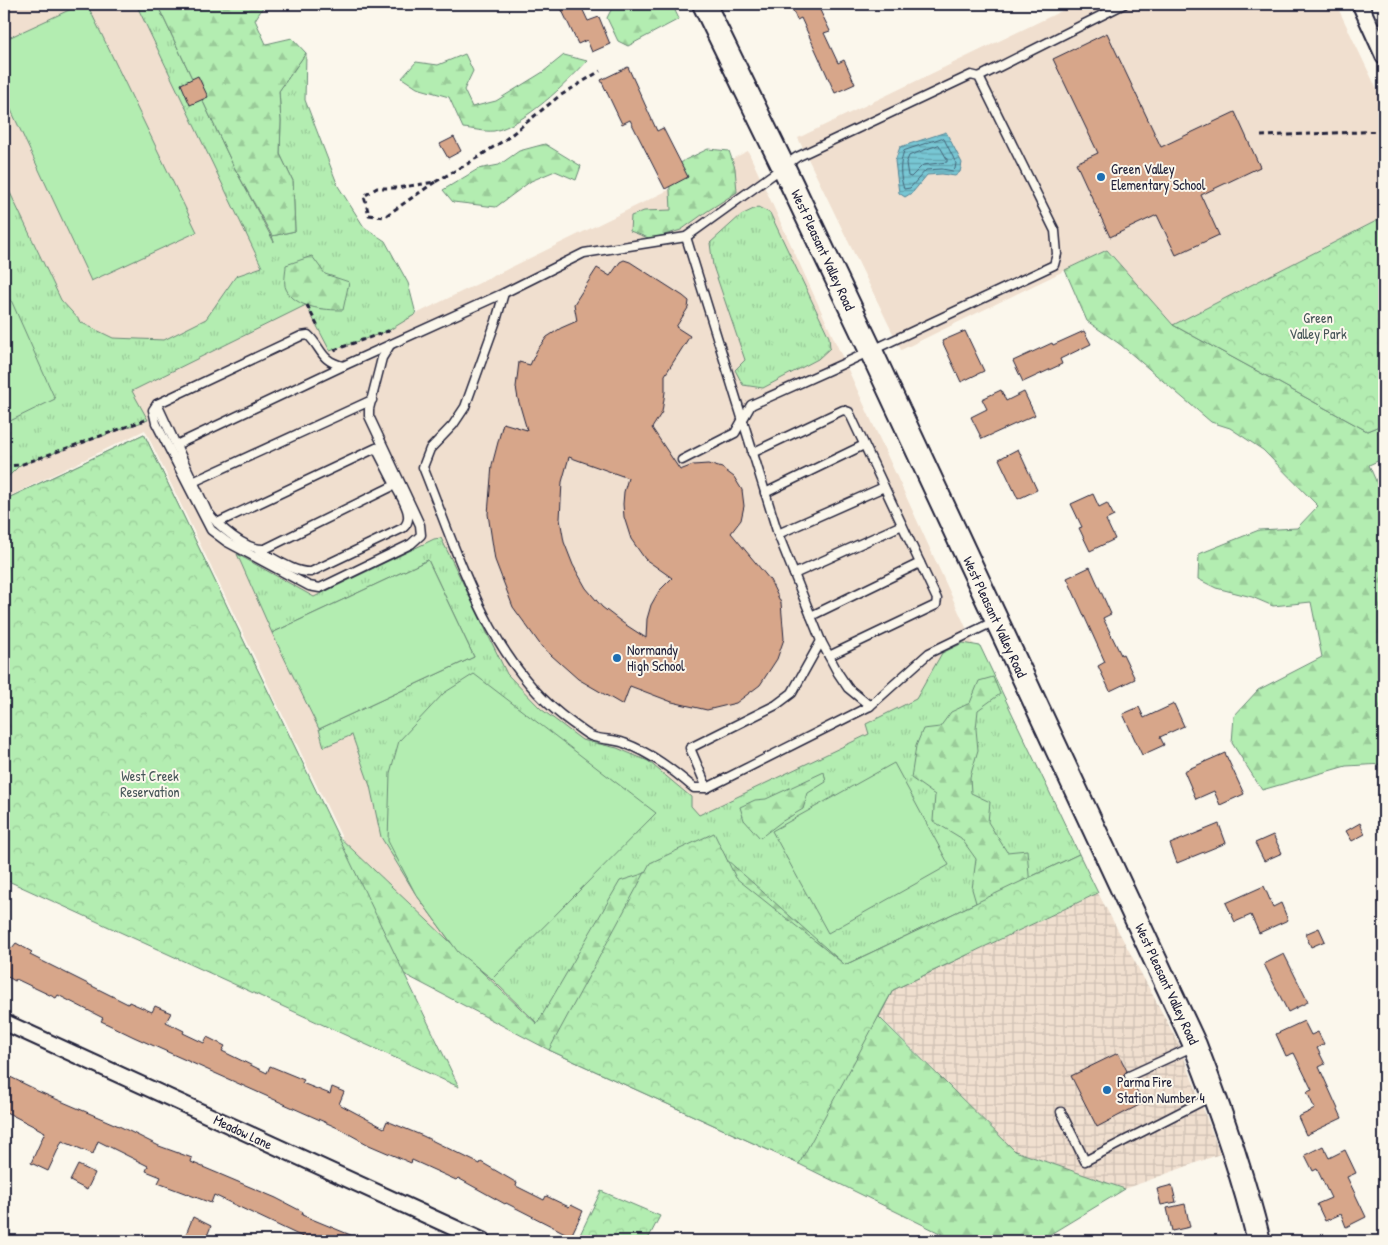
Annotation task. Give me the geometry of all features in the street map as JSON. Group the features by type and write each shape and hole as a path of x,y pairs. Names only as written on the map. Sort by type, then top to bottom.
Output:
{"main road":[{"name":"West Pleasant Valley Road","path":"704,4 871,351 1196,1045 1251,1208 1258,1241"}],"street":[{"path":"1362,4 1384,57"},
{"name":"Meadow Lane","path":"4,1022 483,1241"}],"lane":[{"path":"979,78 1124,4"},
{"path":"176,445 504,293 584,253 686,237 783,166 835,138 971,75 979,78 1055,231 1057,254 1054,265 751,405 735,434 682,460"},
{"path":"686,237 778,534 821,640 838,673 848,688 870,706"},
{"path":"504,293 465,407 453,425 430,449 423,467 460,562 494,634 528,684 554,710 591,736 623,742 645,752 694,788 708,788 870,706 930,653 997,620"},
{"path":"343,366 335,364 321,354 314,340 308,334 157,404 153,410 155,418 211,530 227,542 308,586 320,588 412,544 421,534 420,525 369,416 382,358 390,345"},
{"path":"193,482 372,400"},
{"path":"157,404 207,511 217,523 234,537 294,568 304,572 311,572 403,528 407,524 409,516 376,448 217,523"},
{"path":"752,453 843,410 849,412 937,599 936,605 829,656"},
{"path":"765,493 864,445"},
{"path":"258,550 265,550 395,485"},
{"path":"778,534 884,486"},
{"path":"794,574 902,525"},
{"path":"811,616 920,564"},
{"path":"708,788 690,748 776,705 792,693 821,640"},
{"path":"1129,1076 1196,1045"},
{"path":"1061,1112 1085,1161 1214,1095"}],"path":[{"path":"435,182 397,188 377,188 364,196 369,215 384,217 435,182 506,139 558,97 600,70"},
{"path":"1260,136 1384,132"},
{"path":"308,305 323,336"},
{"path":"330,352 388,331 399,341"},
{"path":"4,466 20,465 155,418"}],"shaded area":[{"name":"Normandy High School","path":"4,4 178,4 416,314 748,151 1066,846 538,1024 345,844 145,430 4,499"},
{"name":"Green Valley Elementary School","path":"1076,4 1336,4 1384,104 1384,217 1173,325 1107,250 901,350 798,138"},
{"path":"1098,893 1179,1044 1220,1154 1125,1189 1015,1151 879,1016 893,990"}],"green space":[{"path":"82,4 87,4 197,232 91,281 4,95 4,40"},
{"path":"136,4 157,4 233,165 274,242 272,236 295,231 293,181 280,154 281,121 279,91 306,53 305,100 338,186 364,227 385,241 408,283 416,314 388,331 330,351 306,305 132,391 148,420 20,465 4,481 4,180 61,300 82,323 113,338 164,340 206,319 236,276 262,267"},
{"path":"157,4 265,4 255,20 266,44 292,38 306,53 279,91 281,121 280,154 293,181 295,231 272,236 233,165"},
{"path":"614,4 672,4 679,19 628,46 618,41 607,18"},
{"path":"465,54 473,71 464,90 472,107 496,101 543,72 564,55 587,61 557,91 531,112 506,127 487,131 463,128 449,97 417,88 402,78 416,62 438,65"},
{"path":"545,144 581,166 576,180 555,171 531,181 496,207 453,202 443,190 478,169 499,165 519,151"},
{"path":"708,149 729,151 735,168 737,192 681,230 651,239 630,231 631,216 644,211 671,210 669,172 685,160"},
{"path":"758,207 770,213 829,337 830,348 818,359 763,388 743,385 735,370 745,360 713,266 710,243 741,215"},
{"name":"Green Valley Park","path":"1384,217 1384,424 1367,431 1173,325"},
{"path":"1107,250 1173,325 1367,431 1384,424 1384,458 1369,465 1384,496 1384,764 1346,766 1262,790 1232,743 1234,716 1258,690 1322,657 1311,602 1273,606 1252,597 1216,588 1198,579 1199,554 1259,530 1297,528 1318,506 1263,450 1230,428 1211,422 1121,345 1087,321 1065,270"},
{"path":"312,256 325,274 349,282 343,310 311,307 296,300 286,289 286,265"},
{"path":"11,300 55,399 4,424 4,304"},
{"path":"144,434 337,835 537,1024 620,881 652,871 708,843 845,965 949,916 967,955 893,990 879,1017 1015,1151 1125,1189 1039,1241 956,1241 799,1164 549,1050 404,974 4,500"},
{"name":"West Creek Reservation","path":"144,434 459,1087 4,879 4,500"},
{"path":"441,538 507,674 541,709 582,740 617,748 648,761 691,797 691,806 699,815 869,734 866,724 916,699 942,653 963,643 980,646 1079,854 845,965 582,970 538,1024 492,979 458,952 415,893 381,837 370,786 352,735 324,747 319,729 474,657 428,560 272,633 237,554 314,597 434,539"},
{"path":"428,560 474,657 319,729 272,633"},
{"path":"474,674 656,813 492,979 458,952 415,893 388,841 390,773 399,741 444,693"},
{"path":"993,677 1000,694 978,710 976,729 978,750 970,777 971,793 990,802 988,822 1007,852 1027,850 1031,900 979,913 972,889 976,859 961,838 933,821 935,795 911,778 916,746 923,729 940,727 951,712 970,703 979,681"},
{"path":"894,763 949,865 828,933 772,831"},
{"path":"824,772 826,782 808,793 803,809 781,822 760,838 744,820 740,807 755,800 766,799"},
{"path":"714,833 736,878 845,965 1079,854 1098,893 893,990 799,1164 549,1050 650,863"},
{"path":"601,1191 660,1216 647,1241 577,1241"}],"water":[{"path":"946,132 962,163 960,172 955,176 942,174 927,175 913,192 905,197 899,193 895,161 900,147"}],"building":[{"path":"559,4 580,4 588,21 599,17 610,44 592,52 587,40 578,44"},
{"path":"790,4 817,4 830,31 824,33 838,63 844,60 855,84 835,93 801,18 797,20"},
{"path":"1107,33 1161,147 1235,112 1260,167 1201,195 1219,235 1176,255 1157,215 1110,237 1076,163 1098,153 1053,59"},
{"path":"628,67 657,131 663,128 688,177 665,189 630,120 622,124 601,80"},
{"path":"198,76 208,97 190,105 181,84"},
{"path":"454,137 461,151 448,158 440,144"},
{"name":"Normandy High School","path":"624,260 630,262 689,301 688,308 676,327 690,336 665,375 662,412 652,428 680,470 693,465 708,464 722,468 734,477 742,490 744,506 741,520 731,533 770,580 781,603 784,639 777,659 760,685 736,703 707,710 672,702 630,686 623,705 578,679 542,647 513,607 495,560 488,514 492,465 503,423 527,430 516,387 519,362 530,365 537,350 547,337 577,321 574,304 597,268 610,276 620,262","holes":["569,457 628,478 623,504 624,517 631,539 645,559 672,578 659,591 651,605 647,619 646,638 602,607 586,588 573,565 564,542 560,519 562,482"]},
{"path":"965,331 984,371 961,382 942,341"},
{"path":"1084,331 1091,344 1060,359 1062,364 1023,382 1013,361"},
{"path":"1001,390 1006,401 1024,392 1035,415 982,439 971,417 987,409 982,399"},
{"path":"1018,449 1037,490 1018,499 999,459"},
{"path":"1093,494 1099,507 1107,503 1114,516 1106,520 1115,539 1090,551 1079,528 1082,527 1071,504"},
{"path":"1090,567 1111,614 1103,618 1135,679 1110,691 1098,666 1105,662 1067,578"},
{"path":"1174,704 1184,726 1160,737 1164,745 1142,755 1123,714 1139,707 1144,718"},
{"path":"1225,753 1244,794 1220,805 1214,791 1196,799 1184,771"},
{"path":"1360,823 1365,834 1352,841 1346,831"},
{"path":"1219,824 1226,843 1177,863 1170,844"},
{"path":"1273,835 1282,853 1264,861 1255,843"},
{"path":"1264,886 1273,907 1281,903 1288,920 1259,933 1251,915 1235,922 1226,903"},
{"path":"1319,928 1325,941 1311,947 1305,934"},
{"path":"4,943 12,948 16,943 32,952 30,955 128,1004 129,1002 152,1012 155,1006 171,1013 166,1022 184,1031 183,1033 204,1043 207,1037 225,1046 222,1051 267,1073 270,1066 304,1080 302,1083 330,1094 332,1087 344,1092 339,1104 384,1128 387,1121 423,1136 480,1164 481,1162 517,1183 516,1186 544,1200 546,1196 569,1207 571,1205 583,1211 571,1236 505,1204 458,1178 456,1180 412,1160 411,1163 369,1145 338,1128 134,1037 101,1021 103,1018 58,995 56,998 16,979 15,981 4,975"},
{"path":"1284,954 1308,1002 1288,1012 1264,964"},
{"path":"1304,1021 1311,1035 1318,1032 1324,1044 1317,1048 1325,1064 1319,1067 1342,1118 1306,1135 1298,1117 1315,1109 1307,1092 1312,1090 1294,1053 1286,1056 1276,1034"},
{"name":"Parma Fire Station Number 4","path":"1118,1053 1127,1071 1124,1079 1128,1082 1132,1081 1143,1103 1097,1127 1071,1076"},
{"path":"4,1074 159,1146 192,1158 191,1162 276,1198 303,1212 302,1215 365,1241 311,1241 214,1195 211,1203 158,1183 161,1177 146,1171 148,1166 98,1141 93,1154 62,1141 48,1171 31,1163 45,1132 4,1111"},
{"path":"1323,1146 1329,1158 1345,1150 1356,1173 1347,1177 1366,1217 1346,1227 1341,1214 1325,1221 1317,1204 1331,1198 1317,1169 1313,1171 1305,1155"},
{"path":"78,1165 95,1173 87,1190 70,1181"},
{"path":"1172,1185 1176,1202 1161,1205 1157,1189"},
{"path":"1185,1204 1190,1227 1172,1231 1167,1208"},
{"path":"193,1217 211,1226 205,1241 186,1234"}],"place":[{"name":"Green Valley Elementary School","path":"1101,177"},
{"name":"Normandy High School","path":"617,658"},
{"name":"Parma Fire Station Number 4","path":"1107,1090"}]}
